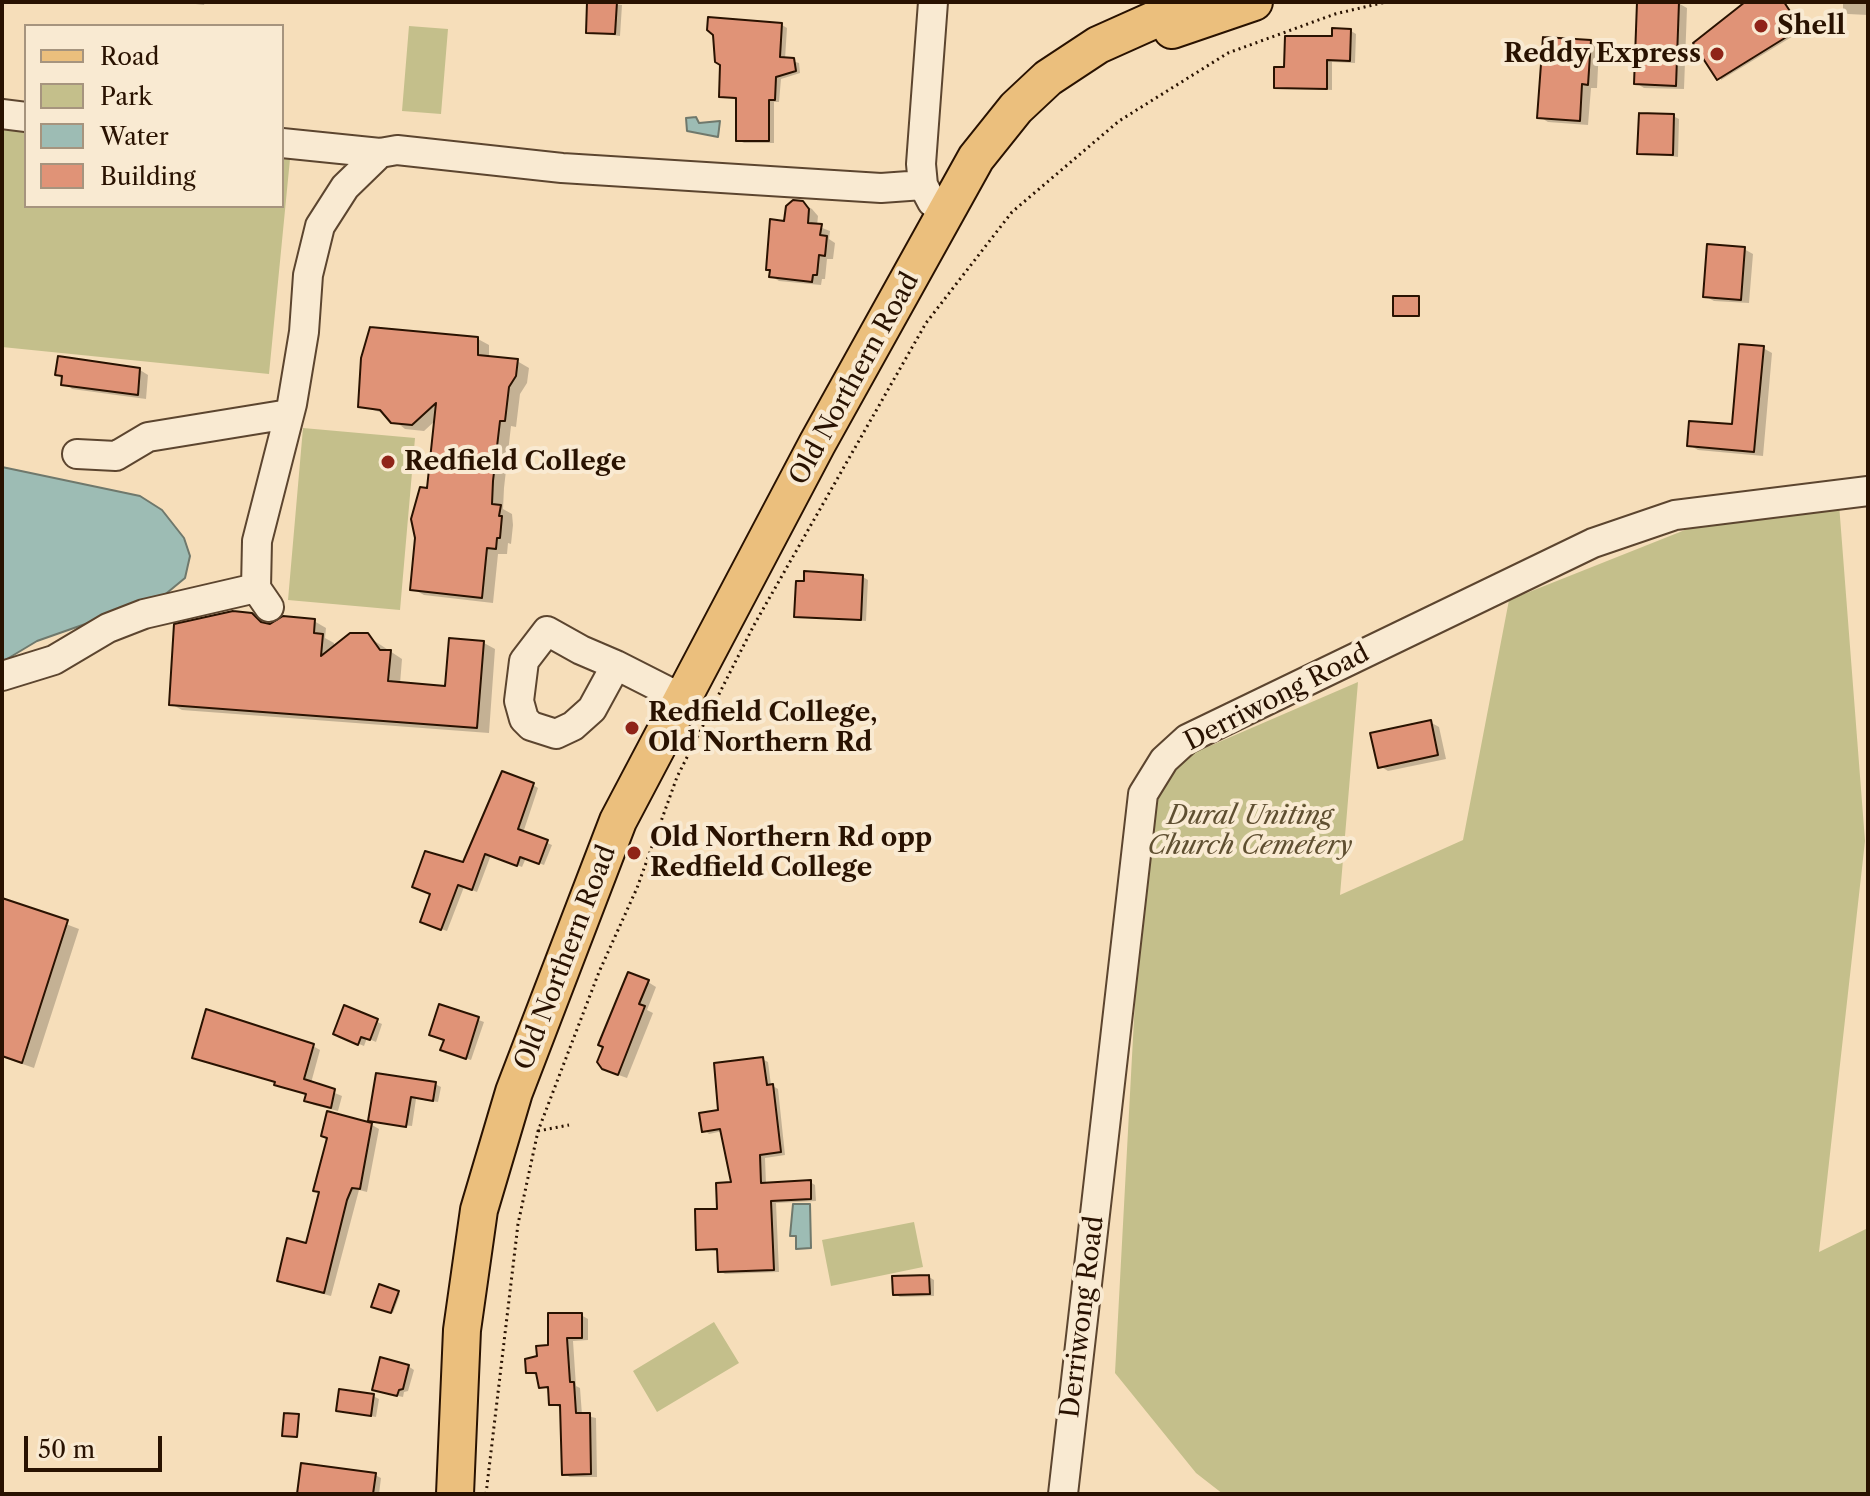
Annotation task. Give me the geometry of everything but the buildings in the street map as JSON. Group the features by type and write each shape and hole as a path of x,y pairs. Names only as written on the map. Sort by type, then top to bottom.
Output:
{"main road":[{"name":"Old Northern Road","path":"455,1494 462,1330 472,1250 488,1174 546,1003 618,821 681,698 990,139 1016,108 1048,78 1098,45 1194,2"},
{"name":"Old Northern Road","path":"948,211 1066,86 1122,53 1173,29 1254,2"}],"street":[{"path":"933,2 921,164 923,185 931,201 948,211"},
{"path":"2,114 24,117"},
{"path":"284,143 380,153 397,150 562,168 881,188 923,185"},
{"path":"2,676 54,660 108,628 144,614 262,598 257,541 289,414 304,332 308,275 320,226 345,187 380,153"},
{"path":"77,454 116,456 148,437 289,414"},
{"name":"Derriwong Road","path":"1063,1494 1143,794 1164,760 1187,739 1593,543 1675,515 1868,491"},
{"path":"616,665 681,698"}],"path":[{"path":"486,1494 518,1224 538,1131 599,972 637,888 677,777 754,625 926,323 1012,212 1119,121 1228,53 1335,14 1386,2"},
{"path":"538,1131 569,1125"}],"green space":[{"path":"409,26 448,29 441,114 402,111"},
{"path":"2,130 24,132 24,208 284,208 284,158 290,159 269,374 2,347"},
{"path":"303,428 415,438 400,610 288,600"},
{"name":"Dural Uniting Church Cemetery","path":"1839,504 1865,841 1819,1252 1868,1228 1868,1494 1223,1494 1196,1473 1115,1373 1136,982 1149,814 1182,758 1358,682 1340,895 1463,840 1509,600 1690,528"},
{"path":"914,1222 923,1267 831,1286 822,1240"},
{"path":"714,1322 739,1363 657,1412 633,1371"}],"water":[{"path":"696,117 699,123 720,121 718,137 687,131 686,118"},
{"path":"2,467 140,496 162,510 184,538 190,556 185,578 162,597 37,641 2,662"},
{"path":"793,1204 810,1204 811,1248 796,1249 796,1236 790,1236"}],"place":[{"name":"Shell","path":"1761,26"},
{"name":"Reddy Express","path":"1717,54"},
{"name":"Redfield College","path":"388,462"},
{"name":"Redfield College, Old Northern Rd","path":"632,728"},
{"name":"Old Northern Rd opp Redfield College","path":"634,853"}]}
